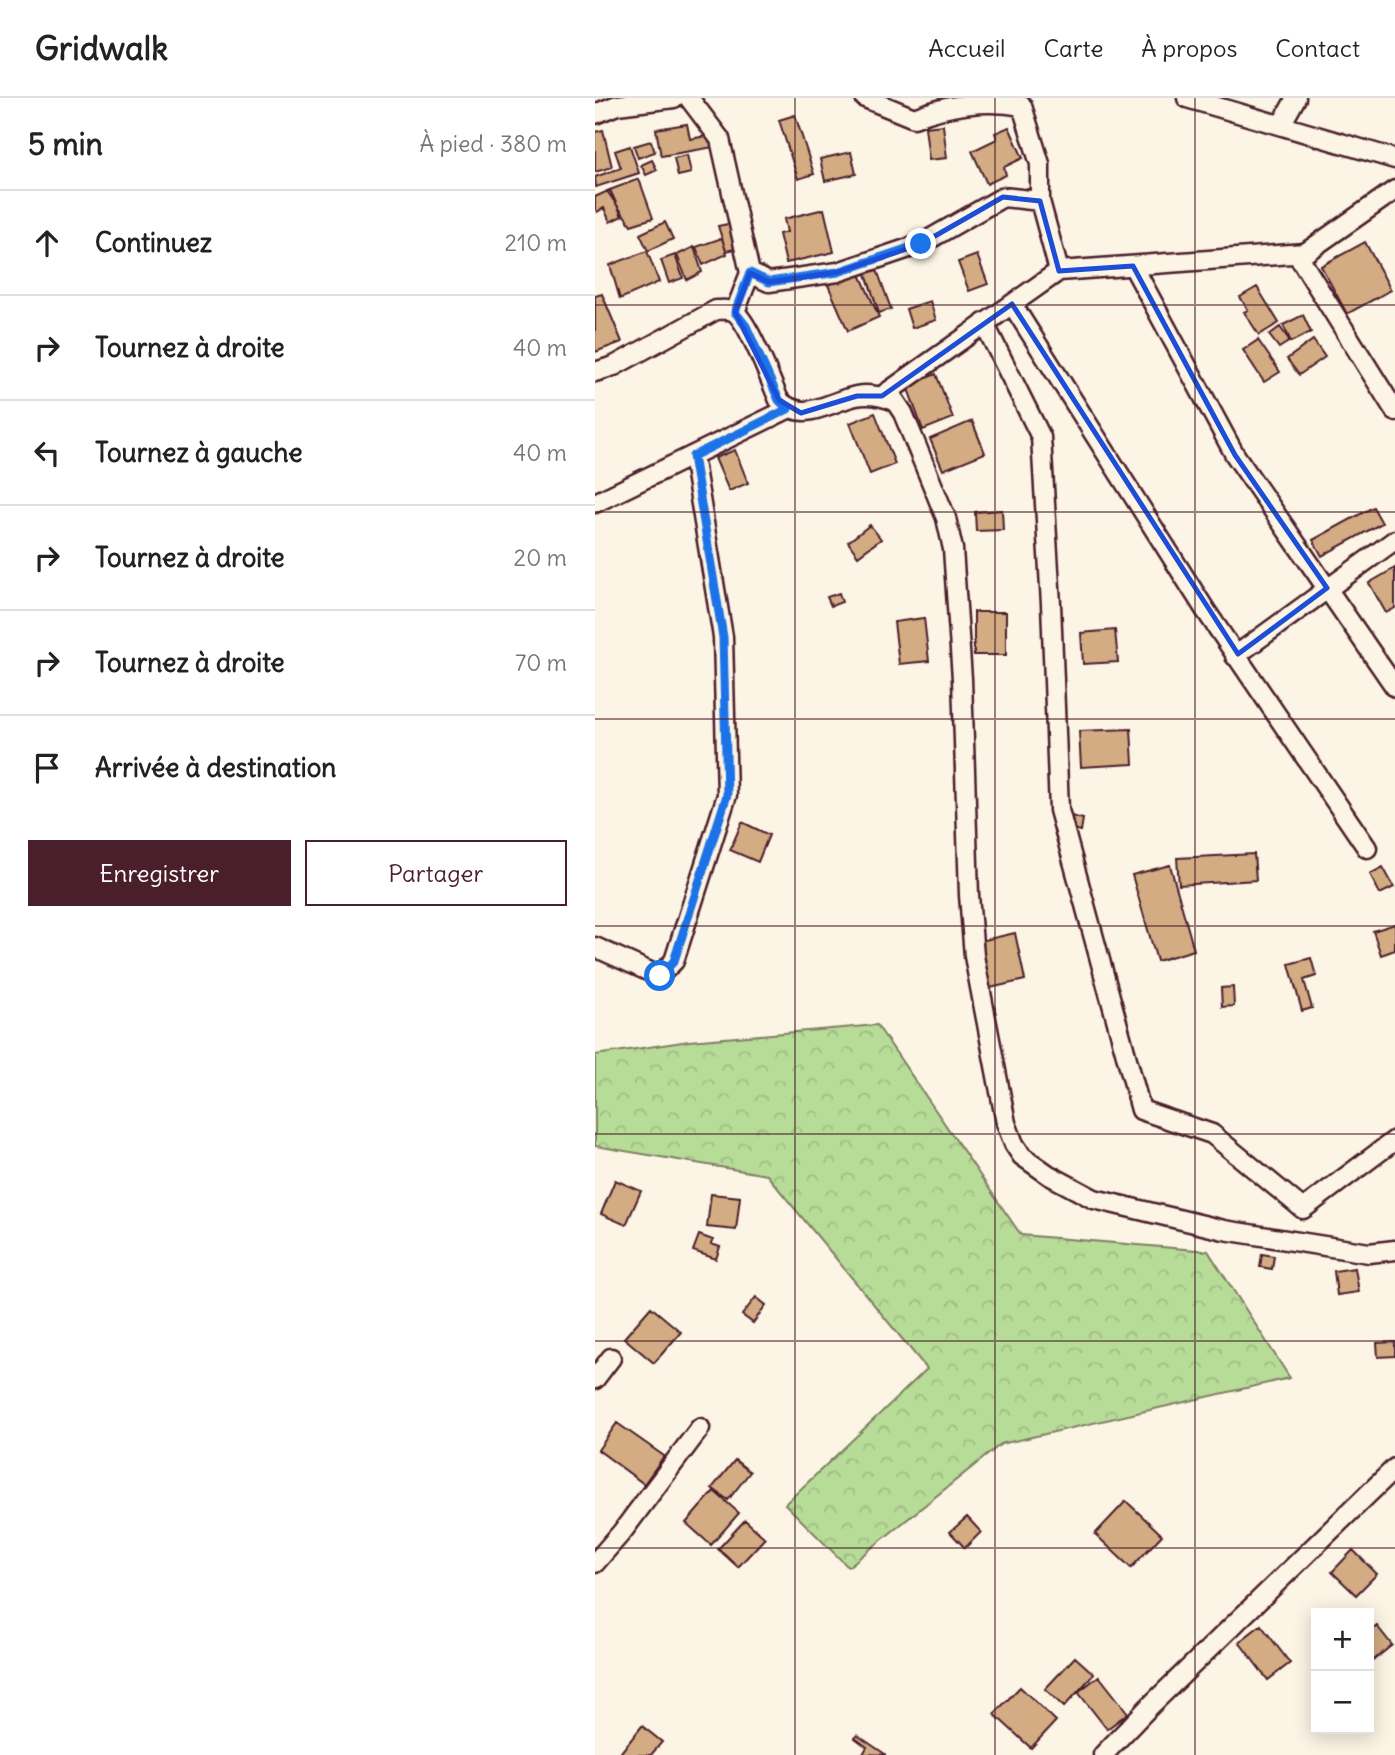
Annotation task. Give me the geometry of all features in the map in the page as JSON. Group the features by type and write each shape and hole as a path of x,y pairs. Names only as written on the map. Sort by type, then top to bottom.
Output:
{"street":[{"path":"595,114 617,105 674,98"},
{"path":"689,98 720,139 750,273 735,312"},
{"path":"865,98 914,118 936,104 999,102 1021,106 1040,164 1040,201 1059,271"},
{"path":"1187,98 1395,159"},
{"path":"1281,125 1296,98"},
{"path":"882,396 1059,271 1305,253 1395,190"},
{"path":"750,273 769,282 838,272 921,244 1003,197 1040,201"},
{"path":"1297,254 1395,411"},
{"path":"1133,266 1235,455 1395,687"},
{"path":"1012,304 1206,611 1367,848"},
{"path":"595,372 614,366 716,310 725,309 735,312 746,326 779,400 788,409 801,413 857,396 882,396 895,401 903,414 946,518 953,549 962,679 969,895 974,956 1006,1123 1022,1156 1049,1175 1094,1199 1224,1230 1369,1253 1395,1250"},
{"path":"985,323 1041,437 1059,810 1141,1110 1212,1134 1303,1209 1395,1140"},
{"path":"595,503 788,409"},
{"path":"595,947 660,976 674,961 727,795 723,637 693,456"},
{"path":"1236,655 1395,541"},
{"path":"595,1379 611,1358"},
{"path":"595,1563 622,1532 700,1428"},
{"path":"1103,1755 1395,1468"}],"highlighted area":[{"path":"1003,197 1040,201 1059,271 1133,266 1235,455 1327,588 1238,654 1012,304 882,396 857,396 801,413 779,400 735,312 750,273 769,282 838,272 921,244"}],"green space":[{"path":"877,1025 1021,1235 1208,1251 1290,1378 1001,1444 848,1567 785,1504 927,1369 767,1175 595,1146 595,1055 689,1041"}],"building":[{"path":"795,115 814,174 798,179 779,120"},
{"path":"687,124 690,139 712,135 714,147 661,156 656,129"},
{"path":"943,125 947,158 929,160 925,127"},
{"path":"1009,127 1023,158 1004,167 1006,175 987,184 972,151 997,139 995,133"},
{"path":"603,130 612,167 595,172 595,132"},
{"path":"651,141 655,152 638,158 634,146"},
{"path":"630,146 639,173 596,187 595,177 621,168 615,151"},
{"path":"851,152 856,174 825,181 820,159"},
{"path":"687,155 691,173 678,176 674,158"},
{"path":"652,160 657,170 646,175 641,165"},
{"path":"639,179 653,218 631,225 607,191"},
{"path":"610,190 622,216 610,222 604,208 597,212 595,197"},
{"path":"824,209 834,252 786,263 779,234 787,232 784,219"},
{"path":"665,222 673,239 648,251 640,234"},
{"path":"733,223 739,248 726,251 718,226"},
{"path":"722,238 727,254 703,265 696,247"},
{"path":"1365,242 1391,290 1347,314 1321,266"},
{"path":"694,247 702,272 687,280 677,255"},
{"path":"647,251 659,282 620,299 610,265"},
{"path":"675,255 683,278 669,283 661,260"},
{"path":"977,255 988,284 969,291 958,262"},
{"path":"876,267 891,309 879,313 865,271"},
{"path":"859,272 879,317 848,331 828,285"},
{"path":"1257,287 1279,323 1259,335 1244,312 1248,310 1240,297"},
{"path":"602,294 622,342 595,352 595,296"},
{"path":"930,301 936,320 912,328 906,309"},
{"path":"1303,315 1311,332 1291,342 1283,325"},
{"path":"1280,327 1290,341 1279,348 1269,335"},
{"path":"1258,340 1280,372 1264,382 1243,350"},
{"path":"1313,340 1325,357 1299,375 1287,359"},
{"path":"936,374 953,418 923,430 907,386"},
{"path":"875,413 895,464 870,474 850,423"},
{"path":"972,421 985,453 943,470 930,439"},
{"path":"735,450 748,483 729,491 715,458"},
{"path":"1373,507 1382,523 1322,556 1313,540"},
{"path":"1002,510 1003,530 976,531 975,512"},
{"path":"870,525 881,539 858,556 848,542"},
{"path":"1395,568 1395,608 1386,613 1369,583"},
{"path":"839,593 842,602 831,606 827,597"},
{"path":"974,612 1006,612 1006,655 974,655"},
{"path":"924,618 929,661 899,664 894,622"},
{"path":"1115,630 1118,662 1083,664 1081,633"},
{"path":"1131,729 1133,764 1081,767 1079,731"},
{"path":"1067,815 1083,819 1081,831 1064,827"},
{"path":"742,822 769,835 758,862 730,850"},
{"path":"1254,854 1256,880 1179,885 1177,858"},
{"path":"1170,865 1194,950 1157,961 1132,875"},
{"path":"1383,867 1394,887 1380,894 1370,874"},
{"path":"1395,924 1395,950 1381,955 1373,931"},
{"path":"1015,933 1025,980 990,988 980,941"},
{"path":"1311,958 1316,976 1304,980 1312,1008 1302,1011 1289,964"},
{"path":"1233,987 1234,1006 1222,1007 1221,988"},
{"path":"615,1180 641,1191 626,1225 601,1214"},
{"path":"711,1194 740,1197 736,1230 707,1227"},
{"path":"699,1235 713,1240 711,1244 720,1247 716,1259 693,1251"},
{"path":"1262,1254 1274,1256 1272,1269 1260,1267"},
{"path":"1355,1268 1359,1292 1337,1295 1334,1271"},
{"path":"756,1297 766,1305 753,1323 742,1315"},
{"path":"651,1307 681,1332 654,1363 624,1338"},
{"path":"1395,1342 1395,1356 1378,1357 1377,1343"},
{"path":"617,1423 664,1456 644,1484 598,1450"},
{"path":"735,1460 750,1472 728,1500 712,1488"},
{"path":"714,1491 739,1513 711,1545 686,1523"},
{"path":"1126,1501 1162,1535 1131,1568 1095,1534"},
{"path":"967,1517 981,1532 965,1548 950,1532"},
{"path":"745,1520 765,1538 738,1567 718,1549"},
{"path":"1353,1550 1377,1574 1356,1595 1332,1572"},
{"path":"1261,1625 1290,1663 1268,1680 1239,1642"},
{"path":"1377,1626 1392,1645 1374,1660 1374,1628"},
{"path":"1075,1657 1094,1674 1064,1707 1045,1689"},
{"path":"1099,1676 1128,1713 1107,1729 1078,1692"},
{"path":"1020,1687 1056,1721 1031,1748 994,1714"},
{"path":"642,1726 662,1742 651,1755 625,1755 621,1752"},
{"path":"857,1735 885,1755 863,1754 867,1747 855,1738"}],"route":[{"path":"660,976 674,961 727,795 723,637 693,456 788,409 779,400 746,326 735,312 750,273 769,282 838,272 921,244"}]}
